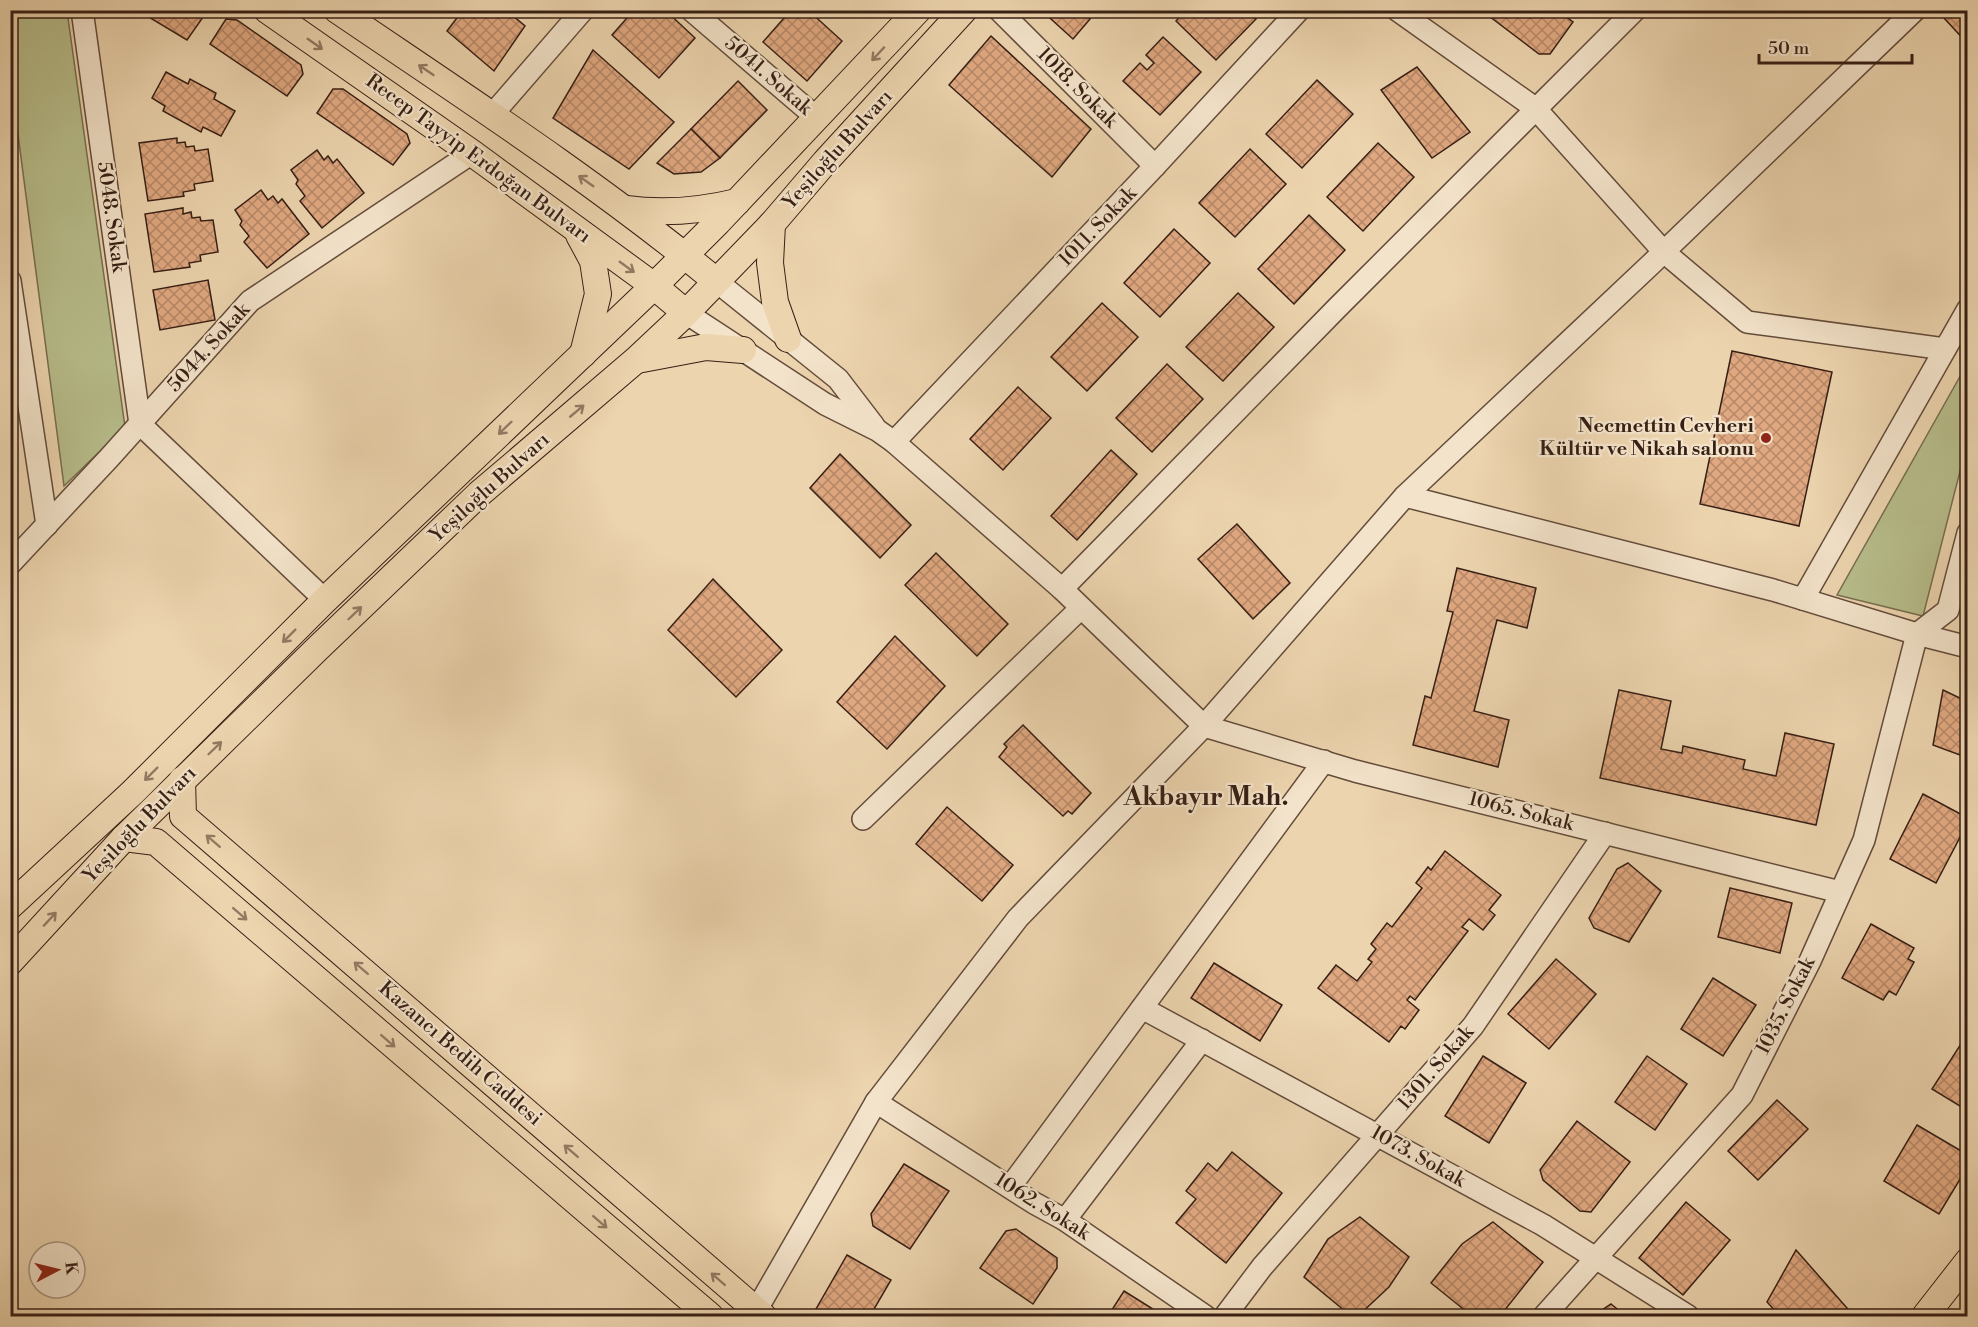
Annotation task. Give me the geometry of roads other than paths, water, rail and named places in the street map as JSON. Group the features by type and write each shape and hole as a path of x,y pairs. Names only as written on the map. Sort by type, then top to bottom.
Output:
{"main road":[{"name":"Recep Tayyip Erdoğan Bulvarı","path":"267,10 472,153 654,286 686,313"},
{"name":"Recep Tayyip Erdoğan Bulvarı","path":"337,10 626,209 716,281"},
{"name":"Yeşiloğlu Bulvarı","path":"10,906 134,792 325,600 654,286 737,202 918,10"},
{"name":"Yeşiloğlu Bulvarı","path":"10,962 124,838 182,780 479,494 636,360 686,313 772,224 825,162 964,10"},
{"path":"626,209 681,212 710,209 737,202"},
{"path":"772,224 770,263 775,302 788,339"},
{"path":"576,229 593,261 598,294 583,354"},
{"path":"636,360 706,346 743,350"},
{"name":"Kazancı Bedih Caddesi","path":"182,780 183,816 757,1315"},
{"name":"Kazancı Bedih Caddesi","path":"124,838 156,842 710,1317"},
{"path":"1925,1317 1968,1261"}],"street":[{"name":"5048. Sokak","path":"82,10 140,424"},
{"path":"492,115 583,10"},
{"name":"5041. Sokak","path":"691,10 817,118"},
{"name":"1018. Sokak","path":"999,10 1155,166"},
{"name":"1011. Sokak","path":"885,436 1155,166 1299,10"},
{"path":"1397,10 1535,108 1664,252 1746,322 1945,349"},
{"path":"1062,589 1535,108 1635,10"},
{"path":"757,1315 876,1102 1018,918 1204,726 1405,496 1664,252 1915,10"},
{"name":"5044. Sokak","path":"10,564 250,301 472,153"},
{"path":"10,281 47,525"},
{"path":"716,281 838,380 885,436 1062,589 1204,726"},
{"path":"1803,599 1968,309"},
{"path":"686,313 825,404 885,436"},
{"path":"140,424 325,600"},
{"path":"1405,496 1803,599 1917,634 1968,646"},
{"path":"1917,634 1948,610 1968,533"},
{"path":"863,819 1081,608"},
{"name":"1035. Sokak","path":"1544,1317 1742,1095 1810,961 1864,840 1917,634"},
{"name":"1065. Sokak","path":"1204,726 1324,761 1840,892"},
{"path":"1010,1187 1324,761"},
{"name":"1301. Sokak","path":"1225,1317 1262,1266 1473,1026 1605,833"},
{"name":"1073. Sokak","path":"1142,1008 1543,1225 1688,1317"},
{"path":"1065,1220 1202,1040"},
{"name":"1062. Sokak","path":"876,1102 1065,1220 1204,1317"}],"place":[{"name":"Necmettin Cevheri Kültür ve Nikah salonu","path":"1766,438"}],"district":[{"name":"Akbayır Mah.","path":"1206,797"}]}
